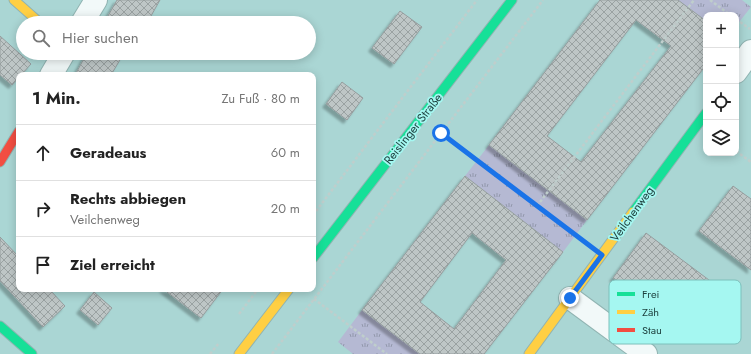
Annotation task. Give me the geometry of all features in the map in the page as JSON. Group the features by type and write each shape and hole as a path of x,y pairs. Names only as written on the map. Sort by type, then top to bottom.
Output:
{"street":[{"path":"14,0 32,16"},
{"path":"86,16 96,0"},
{"name":"Reislinger Straße","path":"316,254 512,0"},
{"path":"739,68 751,51"},
{"path":"53,72 60,60"},
{"name":"Veilchenweg","path":"529,354 703,117"},
{"path":"0,162 16,135"},
{"path":"239,354 287,292"},
{"path":"570,298 609,327"},
{"path":"0,326 32,354"},
{"path":"632,344 646,354"}],"path":[{"path":"316,211 477,0"},
{"path":"272,354 543,0"},
{"path":"537,206 694,0"},
{"path":"710,0 726,12"},
{"path":"739,21 751,30"},
{"path":"441,133 602,255"},
{"path":"739,154 751,162"},
{"path":"314,299 387,354"}],"green space":[{"path":"678,0 742,0 751,7 739,22 739,12 703,12 703,19"},
{"path":"489,145 587,220 563,252 465,176"},
{"path":"362,310 420,354 353,354 338,342"}],"building":[{"path":"117,0 160,0 151,16 108,16"},
{"path":"600,0 678,0 703,19 703,69 587,220 489,145","holes":["636,20 671,46 581,162 547,136"]},
{"path":"400,11 422,27 394,64 372,48"},
{"path":"0,36 16,50 16,60 27,60 31,64 24,72 16,72 16,80 12,85 0,75"},
{"path":"83,60 120,60 113,72 77,72"},
{"path":"342,82 363,98 347,120 326,104"},
{"path":"465,176 563,252 484,354 420,354 362,310","holes":["472,233 506,260 454,329 420,302"]},
{"path":"733,186 751,199 751,270 699,231"},
{"path":"646,233 709,280 616,280 613,278"},
{"path":"0,237 16,254 16,292 52,292 65,306 43,327 0,281"},
{"path":"94,292 112,308 98,325 80,310"},
{"path":"167,292 221,292 201,318"}],"traffic: fast":[{"path":"316,254 512,0"},
{"path":"633,212 703,117"},
{"path":"0,326 32,354"}],"traffic: slow":[{"path":"14,0 32,16"},
{"path":"529,354 633,212"},
{"path":"239,354 287,292"}],"traffic: jam":[{"path":"0,162 16,136"}],"route":[{"path":"441,133 602,255 570,298"}]}
